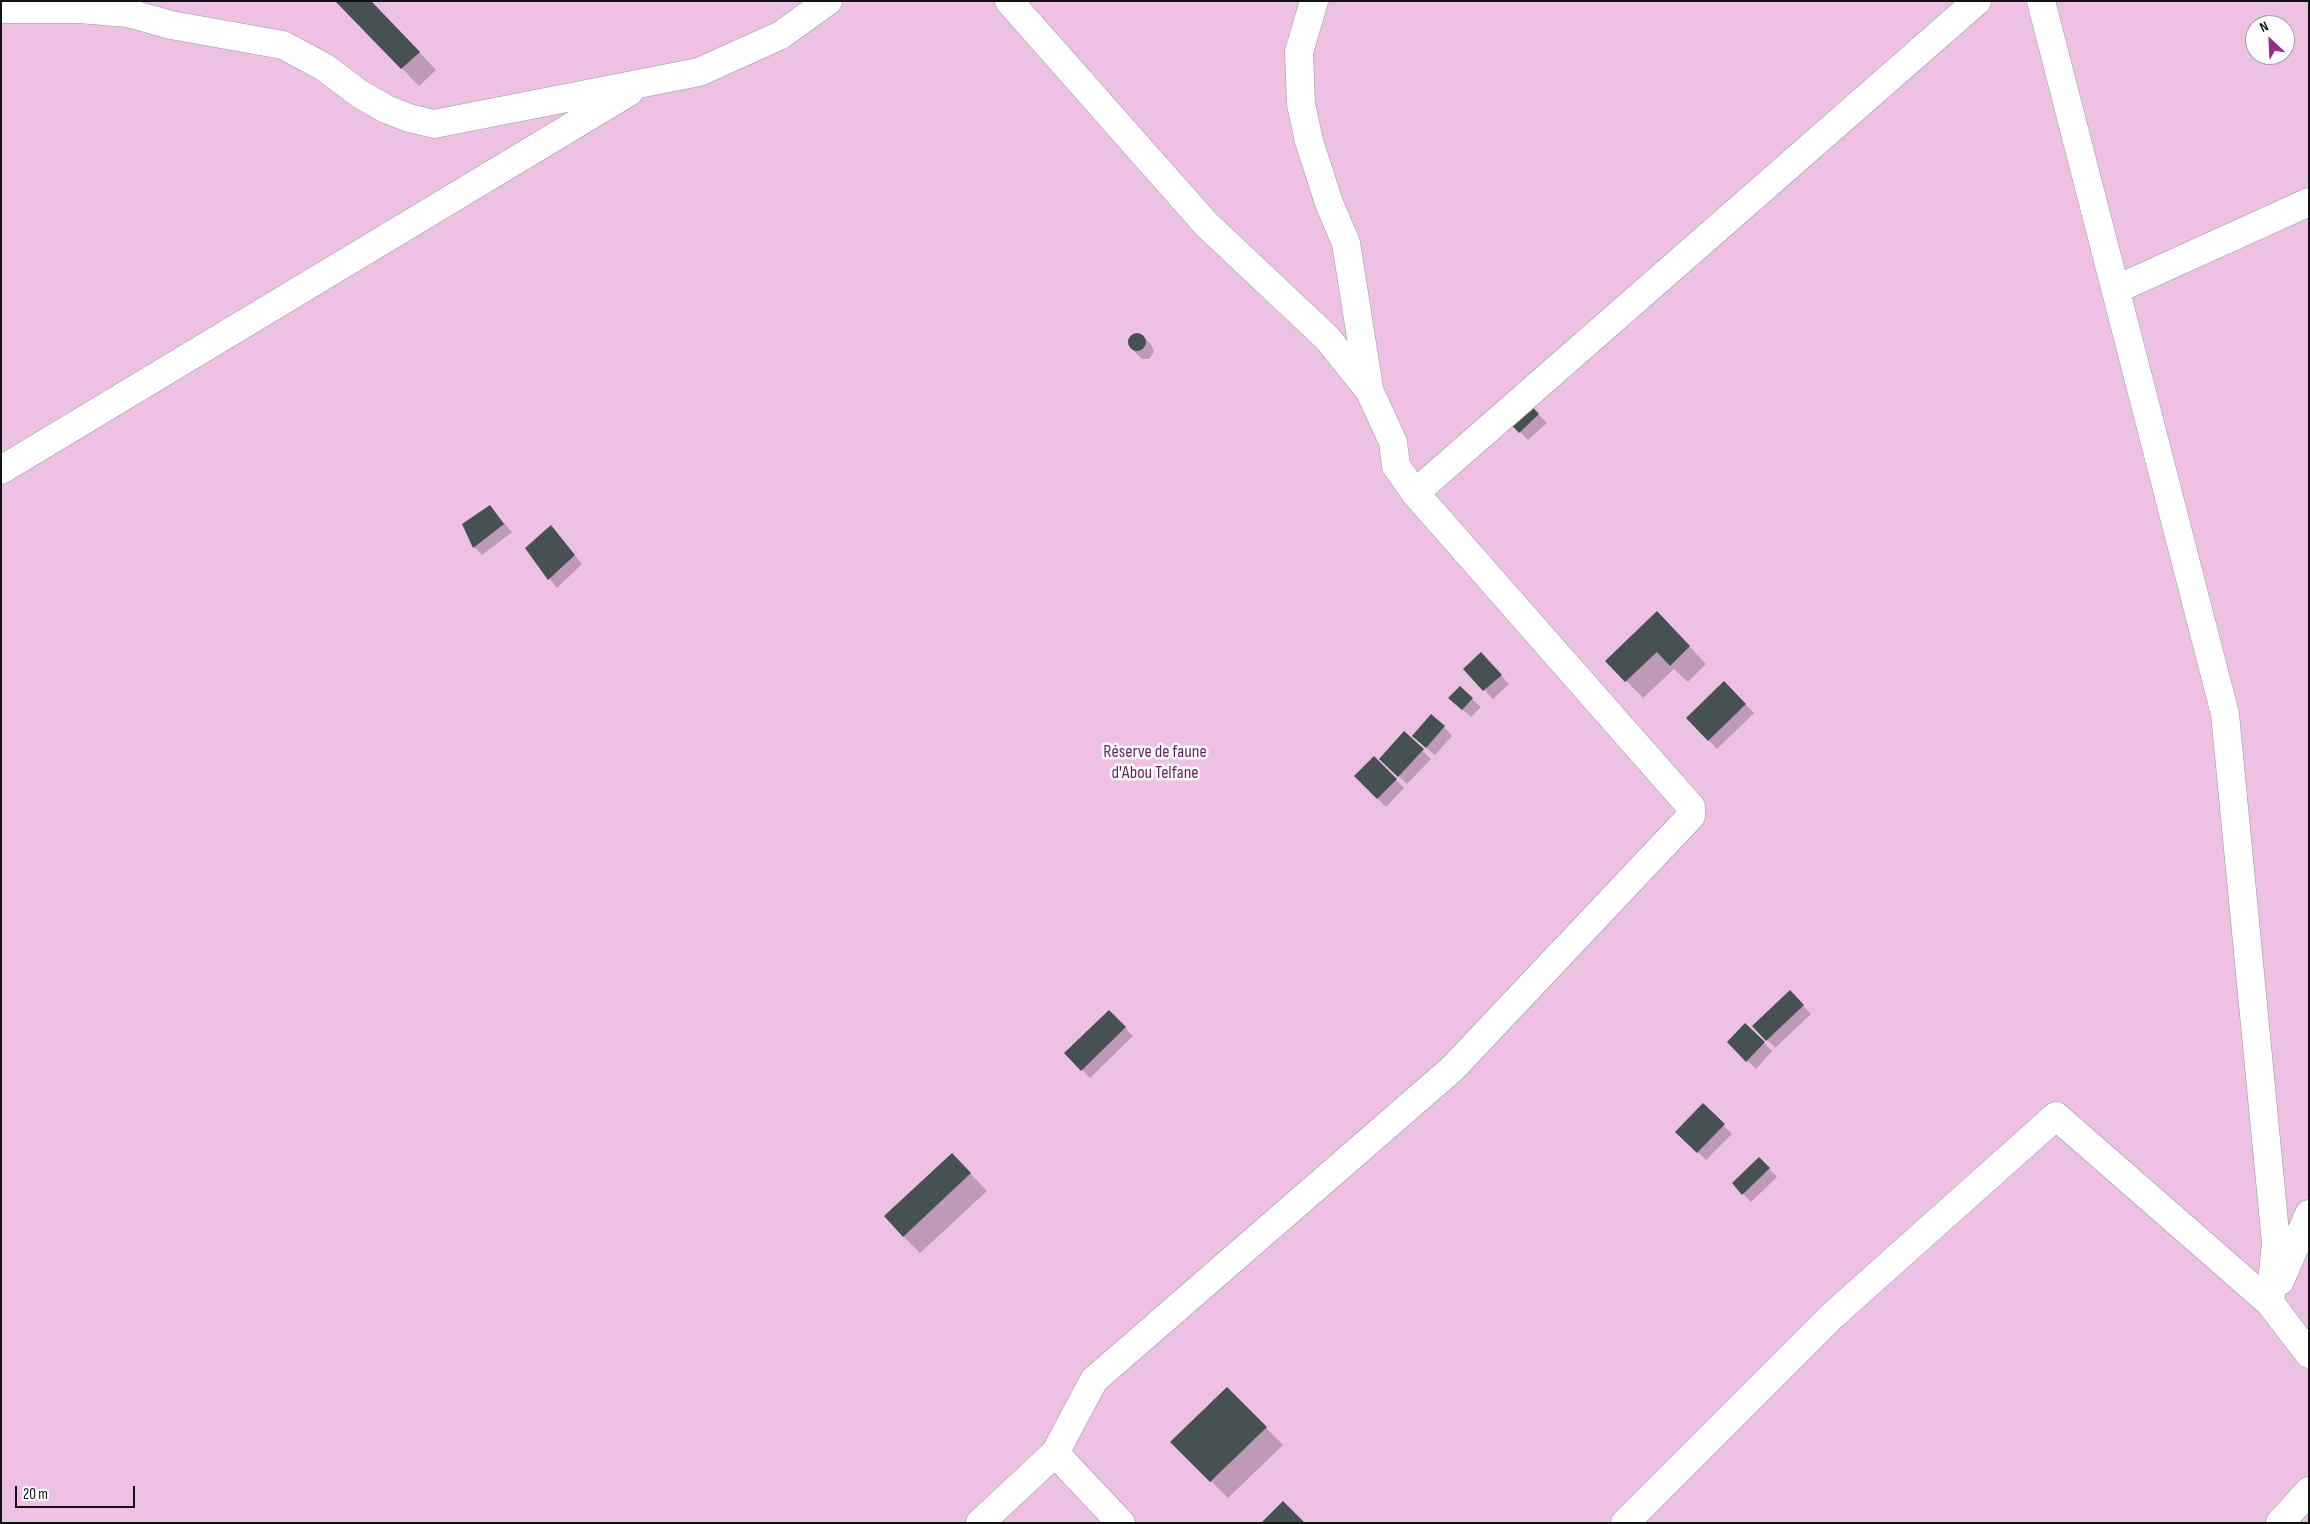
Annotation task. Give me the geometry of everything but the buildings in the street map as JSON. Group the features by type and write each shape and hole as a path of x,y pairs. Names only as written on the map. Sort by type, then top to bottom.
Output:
{"street":[{"path":"1,9 79,9 128,13 170,25 283,46 324,67 360,94 386,109 409,118 434,124 699,72 781,35 828,1"},
{"path":"980,1523 1055,1453 1094,1380 1452,1068 1691,816 1691,807 1683,795 1414,493 1396,466 1393,442 1369,390 1327,338 1206,224 1009,1"},
{"path":"1314,1 1299,52 1300,104 1309,141 1329,203 1346,243 1369,390"},
{"path":"1414,493 1977,1"},
{"path":"2041,1 2117,289 2225,714 2276,1243 2270,1303"},
{"path":"1,470 646,82"},
{"path":"2117,289 2309,202"},
{"path":"1625,1523 1832,1316 2056,1116 2270,1303 2309,1354"},
{"path":"2270,1303 2309,1214"},
{"path":"1055,1453 1121,1523"},
{"path":"2280,1523 2309,1491"}],"green space":[{"name":"Réserve de faune d'Abou Telfane","path":"1,1 2309,1 2309,1523 1,1523"}]}
